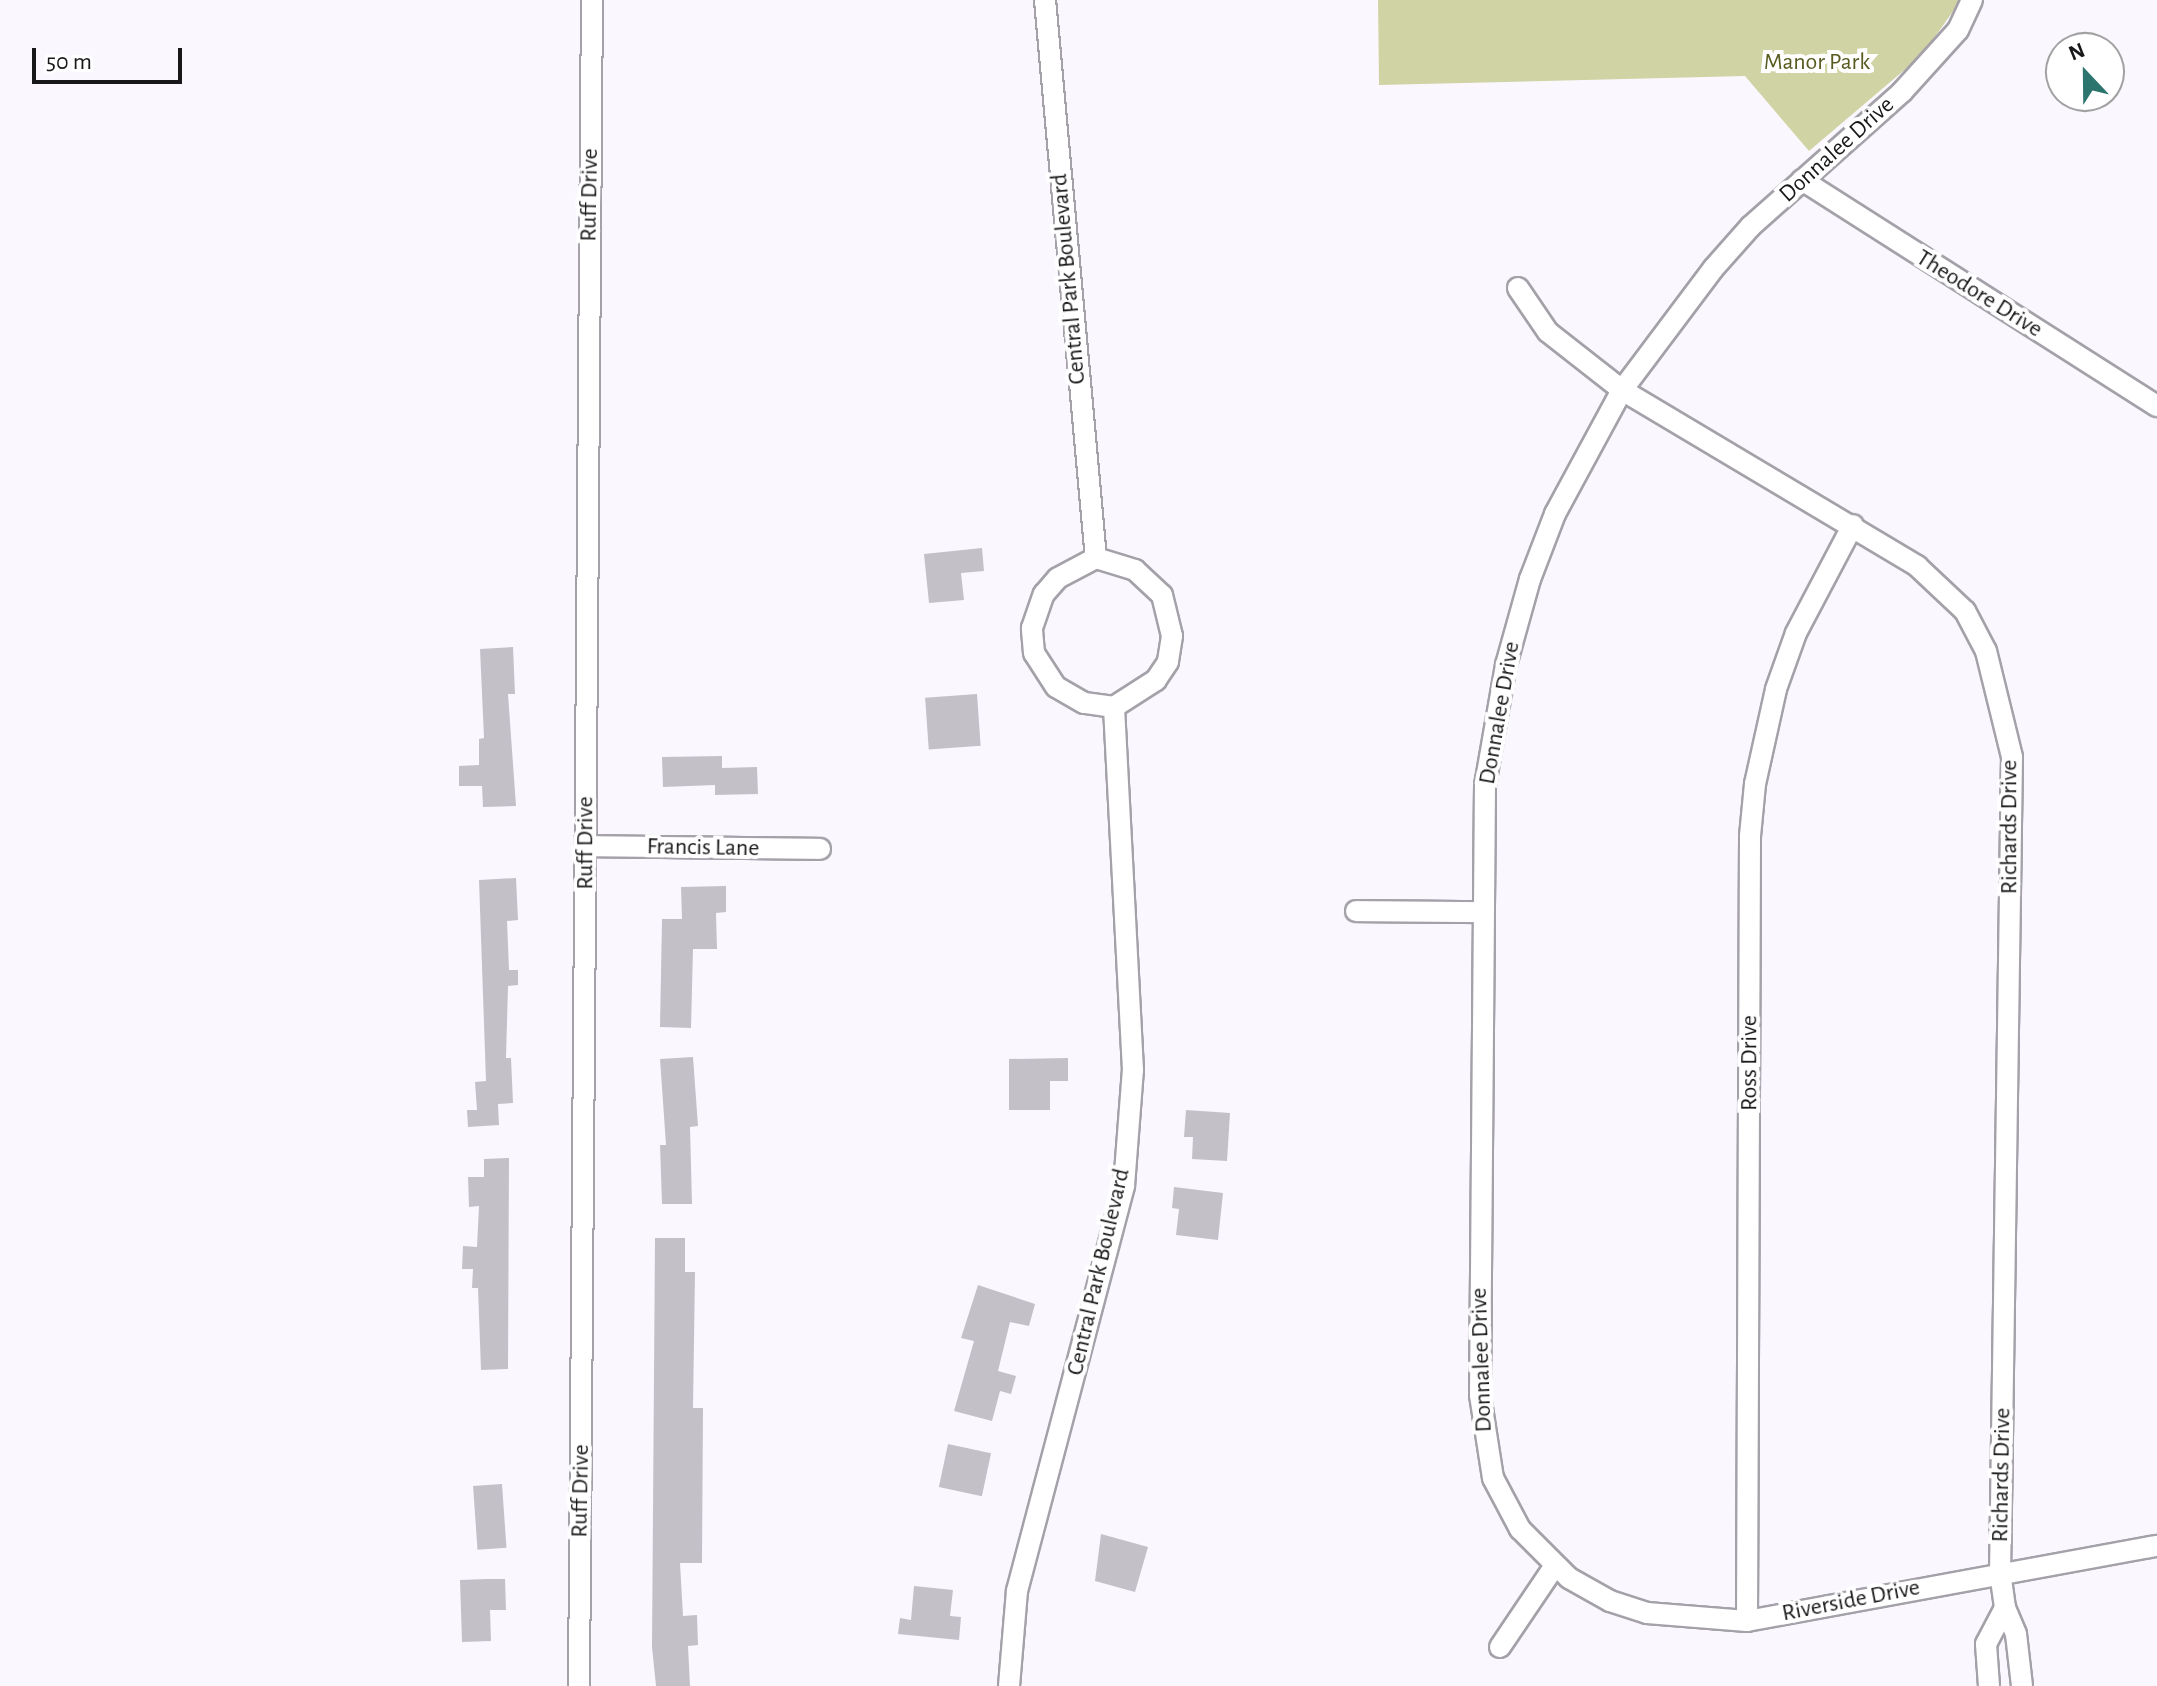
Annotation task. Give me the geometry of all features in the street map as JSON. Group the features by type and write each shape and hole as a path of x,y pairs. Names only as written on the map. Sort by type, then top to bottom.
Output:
{"street":[{"name":"Ruff Drive","path":"579,1686 592,0"},
{"name":"Central Park Boulevard","path":"1045,0 1096,558"},
{"name":"Donnalee Drive","path":"1554,1567 1520,1529 1493,1478 1480,1395 1485,785 1506,665 1555,514 1622,390 1713,269 1802,180 1902,92 1958,30 1972,0"},
{"name":"Theodore Drive","path":"1802,180 2157,406"},
{"name":"Richards Drive","path":"1518,288 1548,332 1622,390 1853,525 1917,566 1965,611 1986,651 2012,757 2000,1572 2005,1608 2016,1634 2022,1686"},
{"name":"Ross Drive","path":"1747,1621 1750,836 1776,689 1796,633 1853,525"},
{"path":"1096,558 1135,570 1162,595 1172,636 1168,662 1156,680 1114,707 1084,703 1056,687 1034,653 1032,628 1044,594 1058,578 1096,558"},
{"name":"Central Park Boulevard","path":"1009,1686 1017,1591 1124,1186 1133,1070 1114,707"},
{"name":"Francis Lane","path":"586,846 820,849"},
{"path":"1356,911 1482,912"},
{"name":"Riverside Drive","path":"1554,1567 1628,1608 1703,1621 1747,1621 2000,1572 2157,1546"},
{"path":"1500,1647 1554,1567"},
{"path":"1989,1686 1986,1644 2005,1608"}],"green space":[{"name":"Manor Park","path":"1378,0 1961,0 1922,55 1809,151 1745,76 1379,85"}],"building":[{"path":"982,548 984,571 961,573 964,600 929,603 924,554"},
{"path":"513,647 515,694 508,694 516,806 483,807 482,786 459,786 459,766 479,765 479,739 484,738 480,649"},
{"path":"977,694 981,746 929,750 925,698"},
{"path":"722,756 722,768 757,767 758,794 715,795 715,785 663,787 662,757"},
{"path":"516,878 518,920 507,921 509,970 518,970 518,985 508,986 506,1058 511,1058 513,1103 498,1104 499,1125 468,1127 467,1110 477,1110 475,1082 486,1081 479,880"},
{"path":"726,886 726,912 716,913 717,949 693,949 691,1028 660,1027 662,919 682,919 681,887"},
{"path":"693,1057 698,1126 690,1127 692,1204 662,1204 660,1145 666,1145 660,1059"},
{"path":"1068,1058 1068,1081 1050,1081 1050,1110 1009,1110 1009,1059"},
{"path":"1186,1110 1230,1113 1227,1161 1192,1159 1193,1137 1184,1137"},
{"path":"509,1158 508,1369 481,1370 478,1288 472,1288 473,1269 462,1269 463,1246 477,1247 479,1206 469,1207 468,1177 484,1177 484,1159"},
{"path":"1174,1187 1223,1193 1218,1240 1176,1235 1179,1209 1172,1208"},
{"path":"655,1238 685,1238 685,1272 695,1272 693,1408 703,1408 702,1563 680,1563 683,1616 697,1615 698,1645 688,1646 690,1686 656,1686 652,1647"},
{"path":"978,1285 1035,1304 1029,1326 1010,1322 998,1371 1016,1376 1011,1394 1000,1391 992,1421 954,1411 974,1341 961,1338"},
{"path":"948,1444 991,1453 982,1496 939,1487"},
{"path":"502,1484 506,1548 478,1550 473,1486"},
{"path":"1101,1534 1148,1547 1135,1592 1095,1581"},
{"path":"505,1579 506,1610 490,1610 491,1641 462,1642 460,1580"},
{"path":"914,1586 953,1590 950,1616 961,1617 959,1640 898,1634 900,1618 911,1620"}]}
